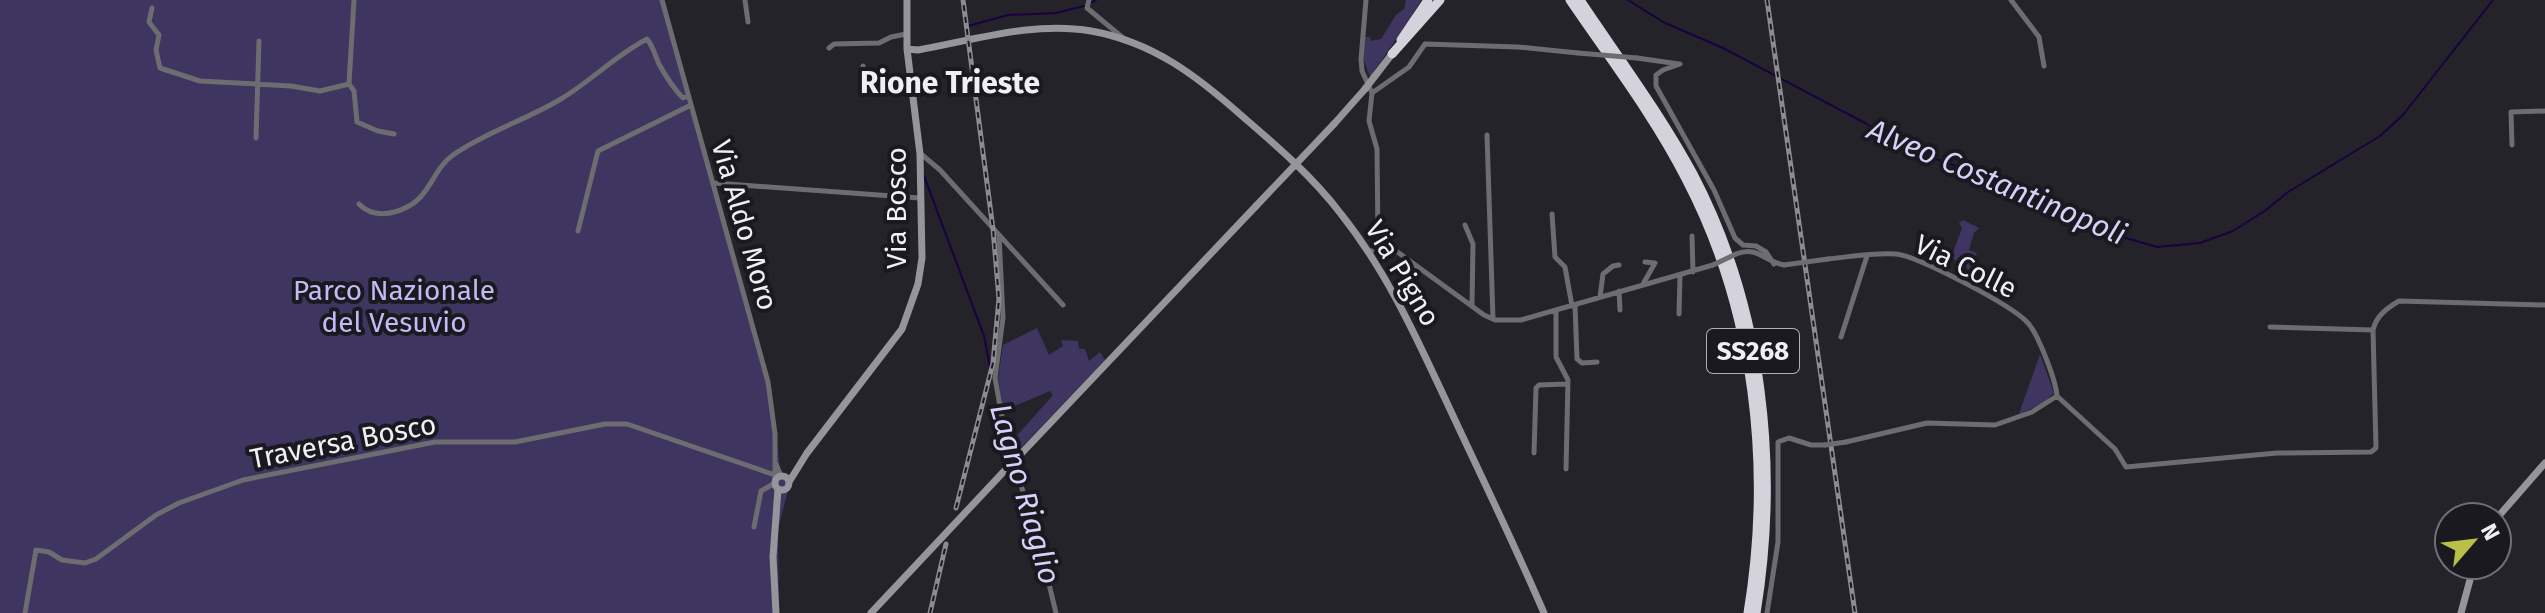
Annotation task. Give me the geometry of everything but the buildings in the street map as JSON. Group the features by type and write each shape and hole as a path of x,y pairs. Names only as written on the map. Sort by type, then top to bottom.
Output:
{"highway":[{"path":"1392,54 1434,0"},
{"name":"SS268","path":"1567,0 1667,146 1693,192 1716,246 1737,319 1754,407 1759,483 1755,563 1748,613"},
{"name":"SS268","path":"1580,0 1674,142 1700,189 1727,254 1745,318 1760,393 1767,483 1765,549 1756,613"},
{"path":"1588,0 1623,63"}],"main road":[{"name":"Via Bosco","path":"776,613 773,557 780,477 902,329 920,274 920,154 907,49 907,0"},
{"name":"Via Pigno","path":"907,49 918,50 1028,30 1059,27 1091,31 1122,38 1174,61 1217,94 1317,186 1370,252 1415,332 1544,613"},
{"path":"871,613 1334,124 1369,91 1375,76 1392,54"},
{"path":"2512,501 2545,463"},
{"path":"2461,613 2470,581"}],"street":[{"path":"354,0 349,84 354,91 357,122 394,134"},
{"name":"Via Aldo Moro","path":"662,0 768,382 780,477"},
{"path":"745,0 748,22"},
{"name":"Via Pigno","path":"1089,0 1084,6 1122,38"},
{"path":"1366,0 1361,59 1369,91 1369,121 1377,149 1378,246"},
{"path":"2011,0 2039,37 2044,66"},
{"path":"152,8 149,24 159,35 156,50 160,68 189,80 291,86 320,91 349,84"},
{"path":"829,48 834,44 879,43 906,34"},
{"path":"359,204 365,211 381,214 410,206 421,198 451,156 478,138 518,122 564,97 647,39 679,94 683,98 688,96"},
{"path":"256,138 259,41"},
{"path":"1369,91 1409,67 1427,42 1518,47 1680,64 1658,72 1656,86 1714,190 1735,238 1743,245 1756,246 1766,252 1774,264"},
{"path":"863,66 866,88 872,91 912,85"},
{"path":"578,231 598,151 691,105"},
{"path":"2512,145 2511,112 2545,111"},
{"path":"1487,135 1493,319"},
{"path":"920,154 940,170 1063,305"},
{"path":"714,183 920,198"},
{"path":"1552,214 1555,257 1565,267 1574,305 1577,359 1582,363 1597,362"},
{"path":"1465,225 1473,244 1472,306"},
{"path":"999,235 1003,318 995,378 1013,462 1036,530 1056,613"},
{"path":"1692,236 1693,272"},
{"path":"1370,252 1378,246 1392,248 1493,319"},
{"name":"Via Colle","path":"1493,319 1521,320 1680,276 1750,250 1774,264 1784,265 1867,256 1905,256 2020,316 2033,329 2056,386 2057,396 2115,449 2126,467 2277,453 2371,452 2376,448 2373,330"},
{"path":"1841,337 1867,256"},
{"path":"1643,284 1655,263 1645,262"},
{"path":"1600,297 1603,274 1611,266 1619,265"},
{"path":"1679,314 1680,276"},
{"path":"1619,291 1620,310"},
{"path":"2270,327 2373,330 2380,315 2399,301 2545,305"},
{"path":"1556,310 1556,357 1567,376 1566,469"},
{"path":"1534,453 1537,386 1567,384"},
{"path":"1767,613 1778,542 1778,442 1789,438 1811,445 1825,445 1927,423 1995,425 2032,412 2057,396"},
{"name":"Traversa Bosco","path":"25,613 36,550 49,552 62,560 85,563 115,546 156,515 230,483 435,442 515,442 605,424 627,424 780,477"},
{"path":"754,527 761,491 780,477"}],"green space":[{"name":"Parco Nazionale del Vesuvio","path":"0,0 663,0 771,387 780,469 789,487 778,529 779,613 0,613"},
{"path":"1406,0 1421,0 1370,77 1363,58 1365,37 1370,37 1371,41 1381,39 1396,15 1404,9"},
{"path":"1963,220 1979,228 1974,233 1969,250 1977,253 1968,270 1951,258 1962,228 1959,223"},
{"path":"1037,328 1049,355 1063,346 1061,340 1078,341 1079,349 1085,349 1089,361 1100,352 1105,360 1014,455 1015,438 1053,395 1050,391 1003,411 998,378 1003,345"},
{"path":"2040,354 2054,393 2043,403 2019,414"}],"waterway":[{"name":"Alveo Costantinopoli","path":"1090,3 1096,0"},
{"name":"Alveo Costantinopoli","path":"1628,0 1663,22 1723,48 1865,123 1907,149 2041,195 2112,234 2157,247 2200,243 2233,231 2288,192 2380,136 2403,115 2493,0"},
{"name":"Alveo Costantinopoli","path":"968,26 1008,15 1056,13 1084,6"},
{"name":"Lagno Riaglio","path":"924,176 984,336 990,367"}],"railway":[{"path":"956,508 993,363 999,299 993,229 963,0"},
{"path":"1767,0 1855,613"},
{"path":"930,613 946,544"}],"district":[{"name":"Rione Trieste","path":"950,83"}]}
